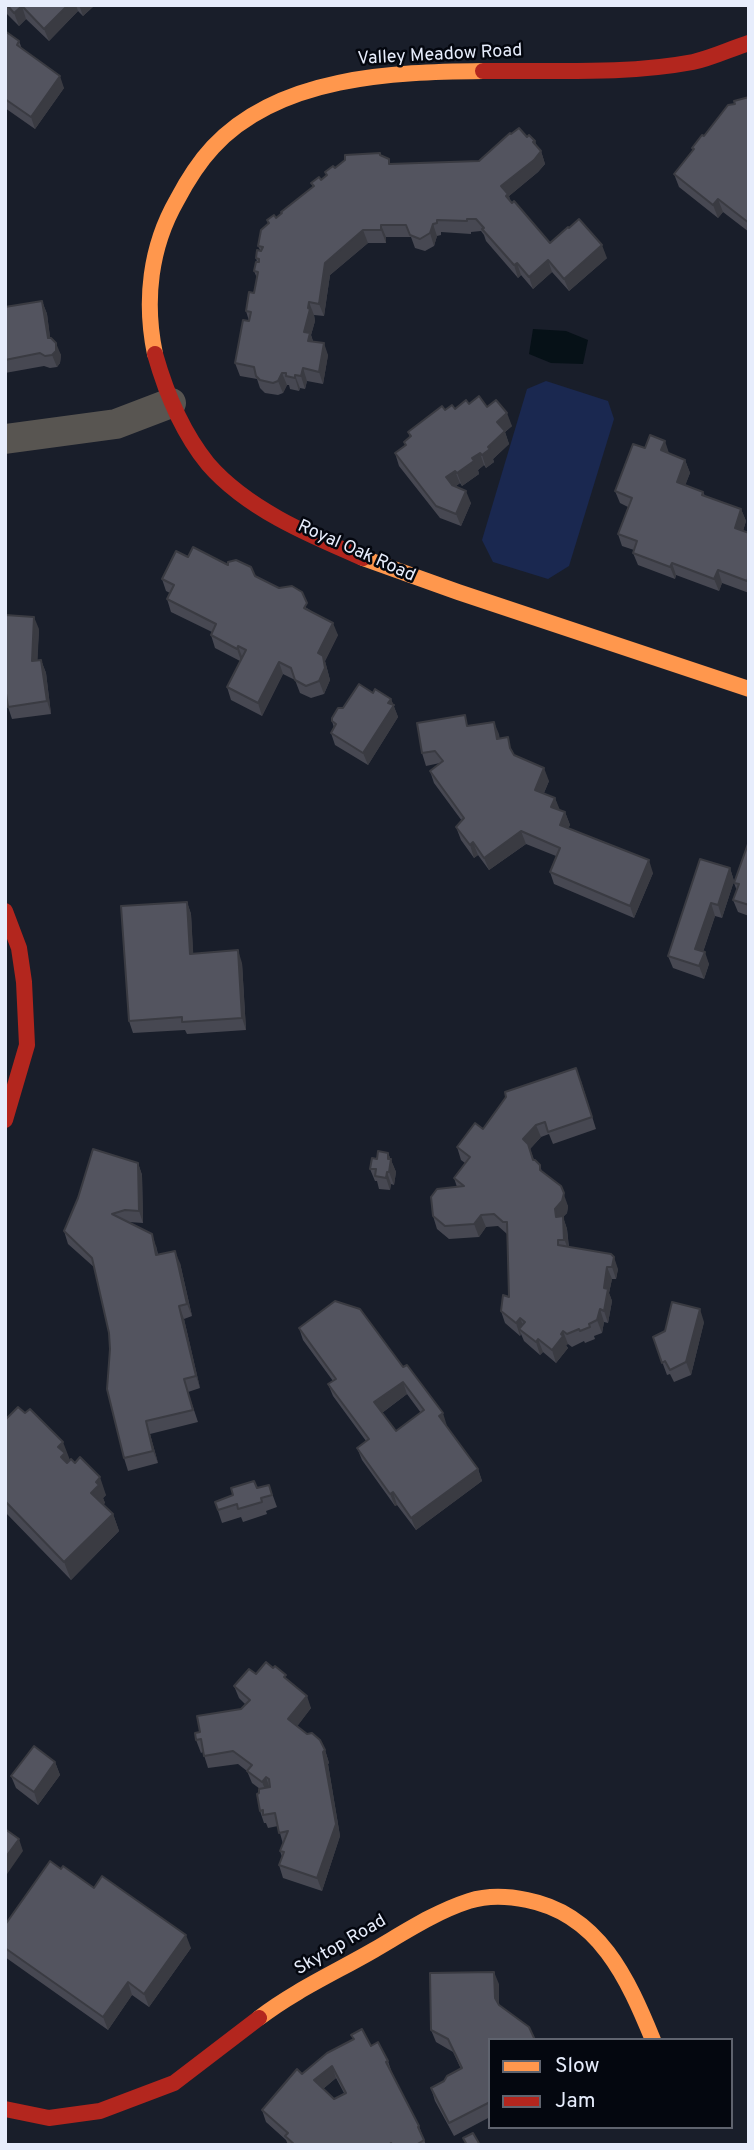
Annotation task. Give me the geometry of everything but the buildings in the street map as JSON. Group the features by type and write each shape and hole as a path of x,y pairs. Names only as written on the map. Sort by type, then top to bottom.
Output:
{"street":[{"name":"Valley Meadow Road","path":"171,404 150,333 150,277 165,223 189,182 213,147 243,122 284,101 325,86 370,76 456,71 643,69 697,61 749,43"},
{"path":"5,439 116,424 171,404"},
{"name":"Royal Oak Road","path":"171,404 197,452 227,484 263,509 329,543 420,580 749,689"},
{"path":"5,911 19,948 24,982 27,1045 5,1119"},
{"name":"Skytop Road","path":"5,2109 49,2118 100,2111 174,2083 268,2011 430,1917 471,1900 506,1896 542,1903 580,1922 608,1952 634,1994 652,2038"}],"shaded area":[{"path":"533,329 566,331 588,340 583,364 551,363 529,354"},
{"path":"546,381 608,401 614,419 569,566 548,579 493,562 482,540 527,389"}],"traffic: slow":[{"path":"155,354 150,294 155,255 161,236 177,200 198,165 213,147 240,123 270,105 339,83 412,73 483,71"},
{"path":"363,558 749,689"},
{"path":"259,2018 301,1990 432,1917 476,1899 505,1897 552,1908 574,1919 592,1934 621,1973 652,2038"}],"traffic: jam":[{"path":"483,71 641,69 700,60 749,43"},
{"path":"155,354 164,383 183,425 199,452 224,480 280,519 363,558"},
{"path":"5,911 19,948 24,982 27,1045 5,1120"},
{"path":"5,2109 49,2118 100,2111 174,2083 259,2018"}]}
